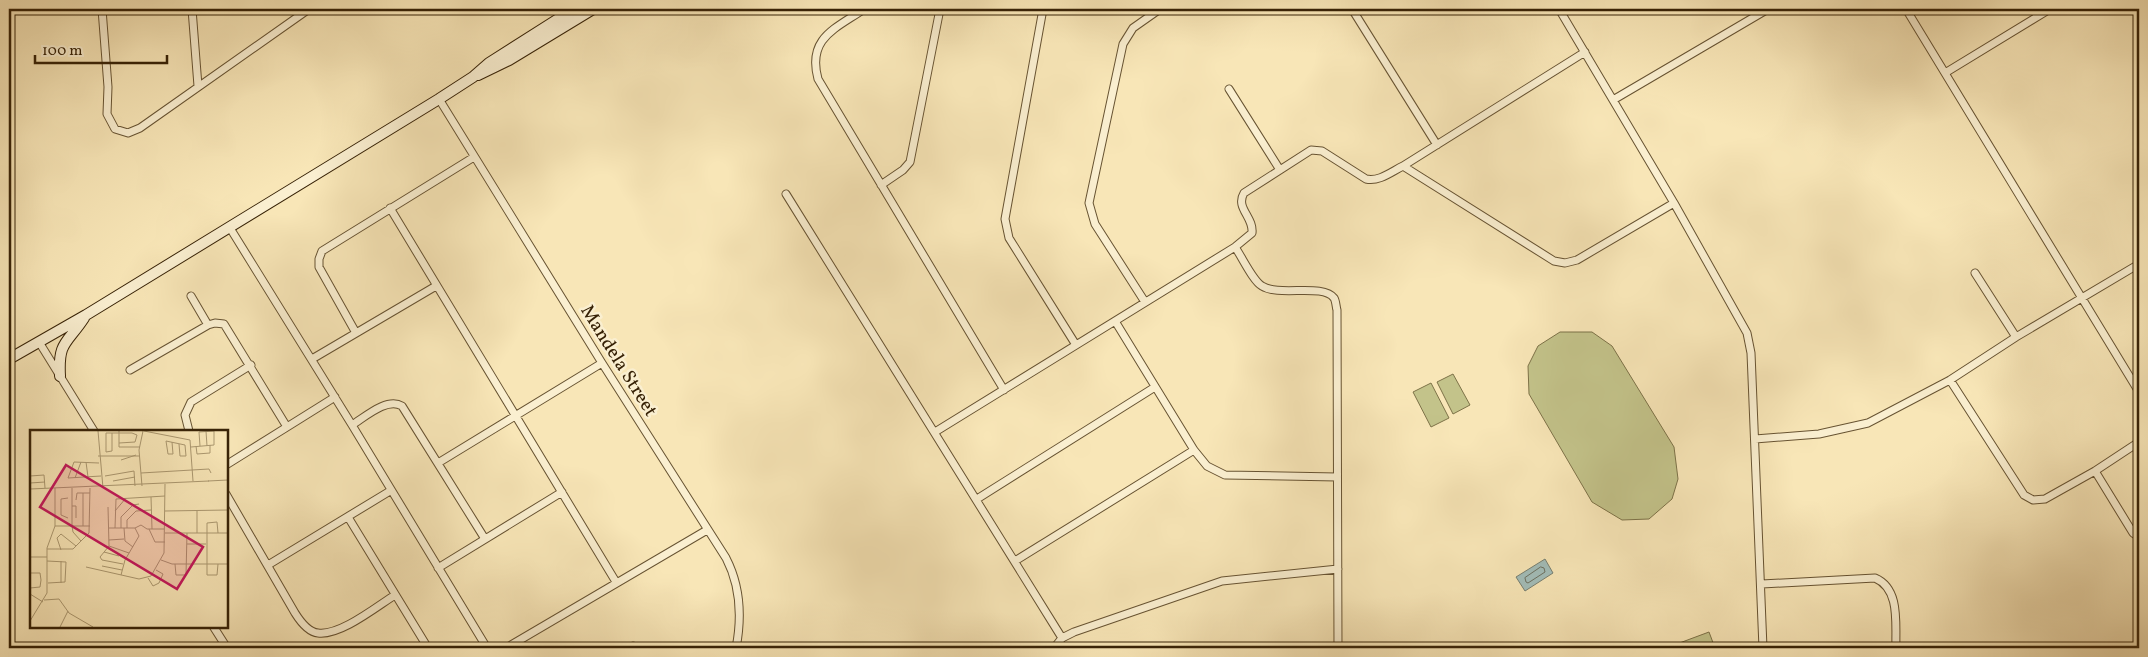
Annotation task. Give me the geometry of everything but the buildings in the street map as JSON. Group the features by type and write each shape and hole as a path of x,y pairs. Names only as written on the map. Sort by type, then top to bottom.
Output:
{"main road":[{"path":"9,359 230,228 439,99 473,77 489,63 574,9"},
{"path":"473,77 492,70 593,9"},
{"path":"60,376 59,358 63,344 86,315"}],"street":[{"path":"102,9 108,87 107,114 114,129 119,132 128,133 136,130 309,9"},
{"path":"192,9 198,86"},
{"path":"864,9 825,36 817,46 814,66 818,79 1004,390"},
{"path":"881,185 903,170 910,162 940,9"},
{"path":"1044,9 1005,219 1009,238 1076,345"},
{"path":"1145,302 1095,224 1089,202 1123,44 1133,28 1160,9"},
{"path":"1352,9 1437,145"},
{"path":"1559,9 1674,203 1747,333 1751,353 1762,584 1763,648"},
{"path":"1613,100 1768,9"},
{"path":"1906,9 2139,392"},
{"path":"1945,73 2050,9"},
{"path":"935,432 1236,247 1252,232 1253,227 1241,204 1244,192 1311,150 1318,149 1372,181 1403,166 1585,52"},
{"path":"1229,89 1280,170"},
{"name":"Mandela Street","path":"439,99 602,363 726,558 736,582 740,613 736,648"},
{"path":"356,332 319,267 319,256 325,248 474,157"},
{"path":"1403,166 1554,262 1565,264 1577,260 1674,203"},
{"path":"786,194 1062,638"},
{"path":"390,208 616,582"},
{"path":"230,228 312,359 486,648"},
{"path":"1236,247 1260,285 1273,291 1327,293 1334,298 1337,310 1338,648"},
{"path":"1755,439 1818,434 1868,423 1950,380 2139,264"},
{"path":"1975,274 2016,338"},
{"path":"312,359 436,286"},
{"path":"191,296 208,325"},
{"path":"1115,321 1194,450 1207,466 1225,475 1337,477"},
{"path":"130,370 208,325 214,323 224,324 251,365 287,427"},
{"path":"39,342 93,430"},
{"path":"438,463 602,363"},
{"path":"189,430 185,415 190,402 251,365"},
{"path":"1950,380 2024,495 2033,500 2045,499 2095,471 2139,442"},
{"path":"977,499 1155,387"},
{"path":"228,464 335,397"},
{"path":"352,425 388,404 398,403 404,409 485,539"},
{"path":"1015,561 1194,450"},
{"path":"2095,471 2133,533 2139,536"},
{"path":"268,565 390,491"},
{"path":"438,568 562,492"},
{"path":"228,497 299,620 309,629 318,633 336,631 395,595"},
{"path":"348,517 428,648"},
{"path":"506,648 707,530"},
{"path":"1054,648 1062,638 1074,632 1222,581 1338,569"},
{"path":"1762,584 1875,578 1884,582 1894,601 1896,648"},
{"path":"215,627 227,648"}],"green space":[{"path":"1560,332 1592,332 1612,346 1674,447 1678,479 1672,499 1649,519 1622,520 1592,502 1529,394 1528,366 1538,346"},
{"path":"1453,374 1470,405 1453,414 1437,382"},
{"path":"1431,383 1449,418 1431,427 1413,392"},
{"path":"1709,632 1715,648 1666,648"}],"water":[{"path":"1545,559 1553,573 1525,591 1516,577"}]}
